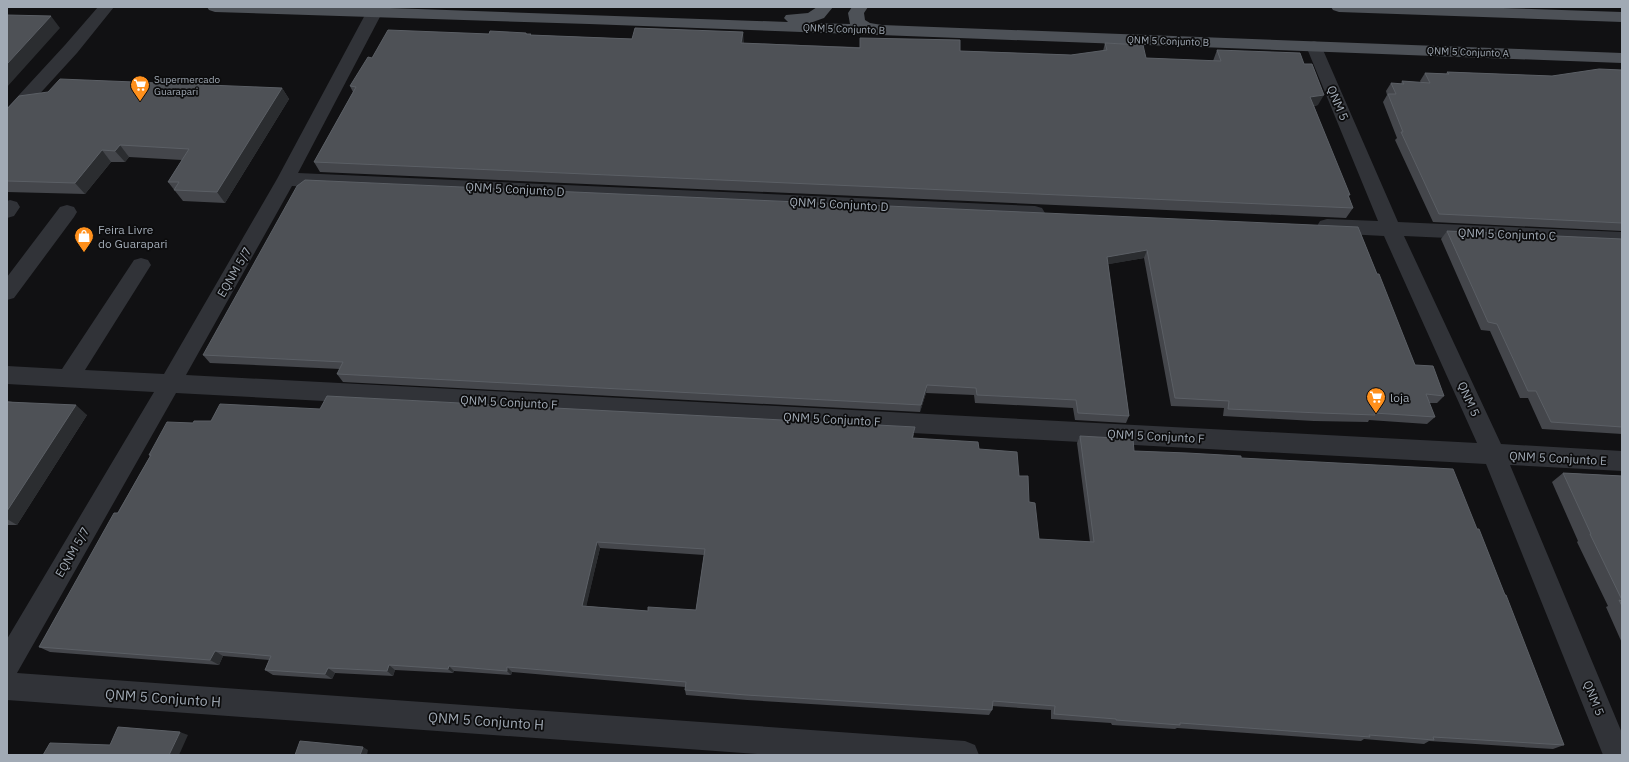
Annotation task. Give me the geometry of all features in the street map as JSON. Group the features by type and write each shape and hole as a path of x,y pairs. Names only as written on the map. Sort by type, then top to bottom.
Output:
{"main road":[{"path":"215,7 374,13"},
{"path":"589,19 659,12 805,19 820,14 825,7"},
{"path":"860,7 856,13 857,22 866,27 884,31"},
{"path":"1339,7 1622,17"},
{"name":"QNM 5 Conjunto B","path":"374,13 589,19 1314,46"},
{"name":"QNM 5 Conjunto A","path":"1314,46 1622,58"}],"street":[{"path":"7,118 71,49 106,7"},
{"name":"EQNM 5/7","path":"7,664 170,384 286,179 374,13"},
{"name":"QNM 5","path":"1314,46 1391,229 1494,454 1617,755"},
{"name":"QNM 5 Conjunto D","path":"286,179 1049,213"},
{"path":"7,292 67,212"},
{"path":"1312,225 1391,229"},
{"name":"QNM 5 Conjunto C","path":"1391,229 1622,238"},
{"path":"68,378 142,265"},
{"name":"QNM 5 Conjunto F","path":"7,375 1494,454"},
{"name":"QNM 5 Conjunto E","path":"1494,454 1622,461"},
{"name":"QNM 5 Conjunto H","path":"7,686 965,755"}],"building":[{"path":"7,15 51,16 7,64"},
{"path":"635,28 743,32 741,43 860,48 860,38 960,40 960,51 1071,55 1107,50 1105,43 1143,45 1146,58 1221,61 1217,50 1300,53 1304,64 1312,64 1324,95 1310,97 1350,195 1348,195 1353,208 314,162 356,87 350,86 368,57 372,58 388,30 489,34 490,31 526,33 531,34 530,35 632,39"},
{"path":"1599,69 1622,70 1622,223 1439,214 1401,132 1403,132 1388,94 1396,94 1391,83 1404,84 1402,81 1430,83 1425,73 1449,74 1447,72 1552,76"},
{"path":"60,79 282,88 217,192 174,190 179,182 168,182 189,149 120,145 115,151 102,150 75,183 7,181 7,109 19,96 48,92"},
{"path":"305,180 1358,227 1377,274 1379,274 1415,365 1433,366 1444,396 1426,394 1435,417 1374,413 1375,415 1228,409 1229,401 1175,398 1147,250 1107,257 1129,416 1078,413 1076,400 977,395 976,388 927,385 921,405 337,374 343,362 203,355 297,186"},
{"path":"1447,231 1622,239 1622,427 1551,422 1536,391 1528,391 1497,324 1488,322"},
{"path":"327,396 915,427 912,438 978,442 979,449 1017,452 1019,476 1028,476 1029,502 1035,503 1039,539 1094,542 1080,436 1133,439 1134,451 1453,469 1506,595 1564,745 1433,737 1434,740 1369,735 1370,737 1180,723 1180,725 1054,714 1055,706 993,701 992,710 746,695 685,690 686,682 507,667 507,671 449,666 448,669 389,665 387,671 328,668 325,674 265,670 271,656 215,651 210,660 39,647 114,513 118,513 151,455 149,455 167,422 193,423 194,421 211,421 220,404 320,409","holes":["597,542 705,549 696,610 648,607 648,611 582,606"]},
{"path":"7,402 76,405 7,511"},
{"path":"1563,473 1622,476 1622,600 1590,534"},
{"path":"118,727 180,732 169,755 43,755 50,743 110,745"},
{"path":"300,741 363,747 360,755 295,755"}],"place":[{"name":"Supermercado Guarapari","path":"140,102"},
{"name":"Feira Livre do Guarapari","path":"84,253"},
{"name":"loja","path":"1376,414"}]}
